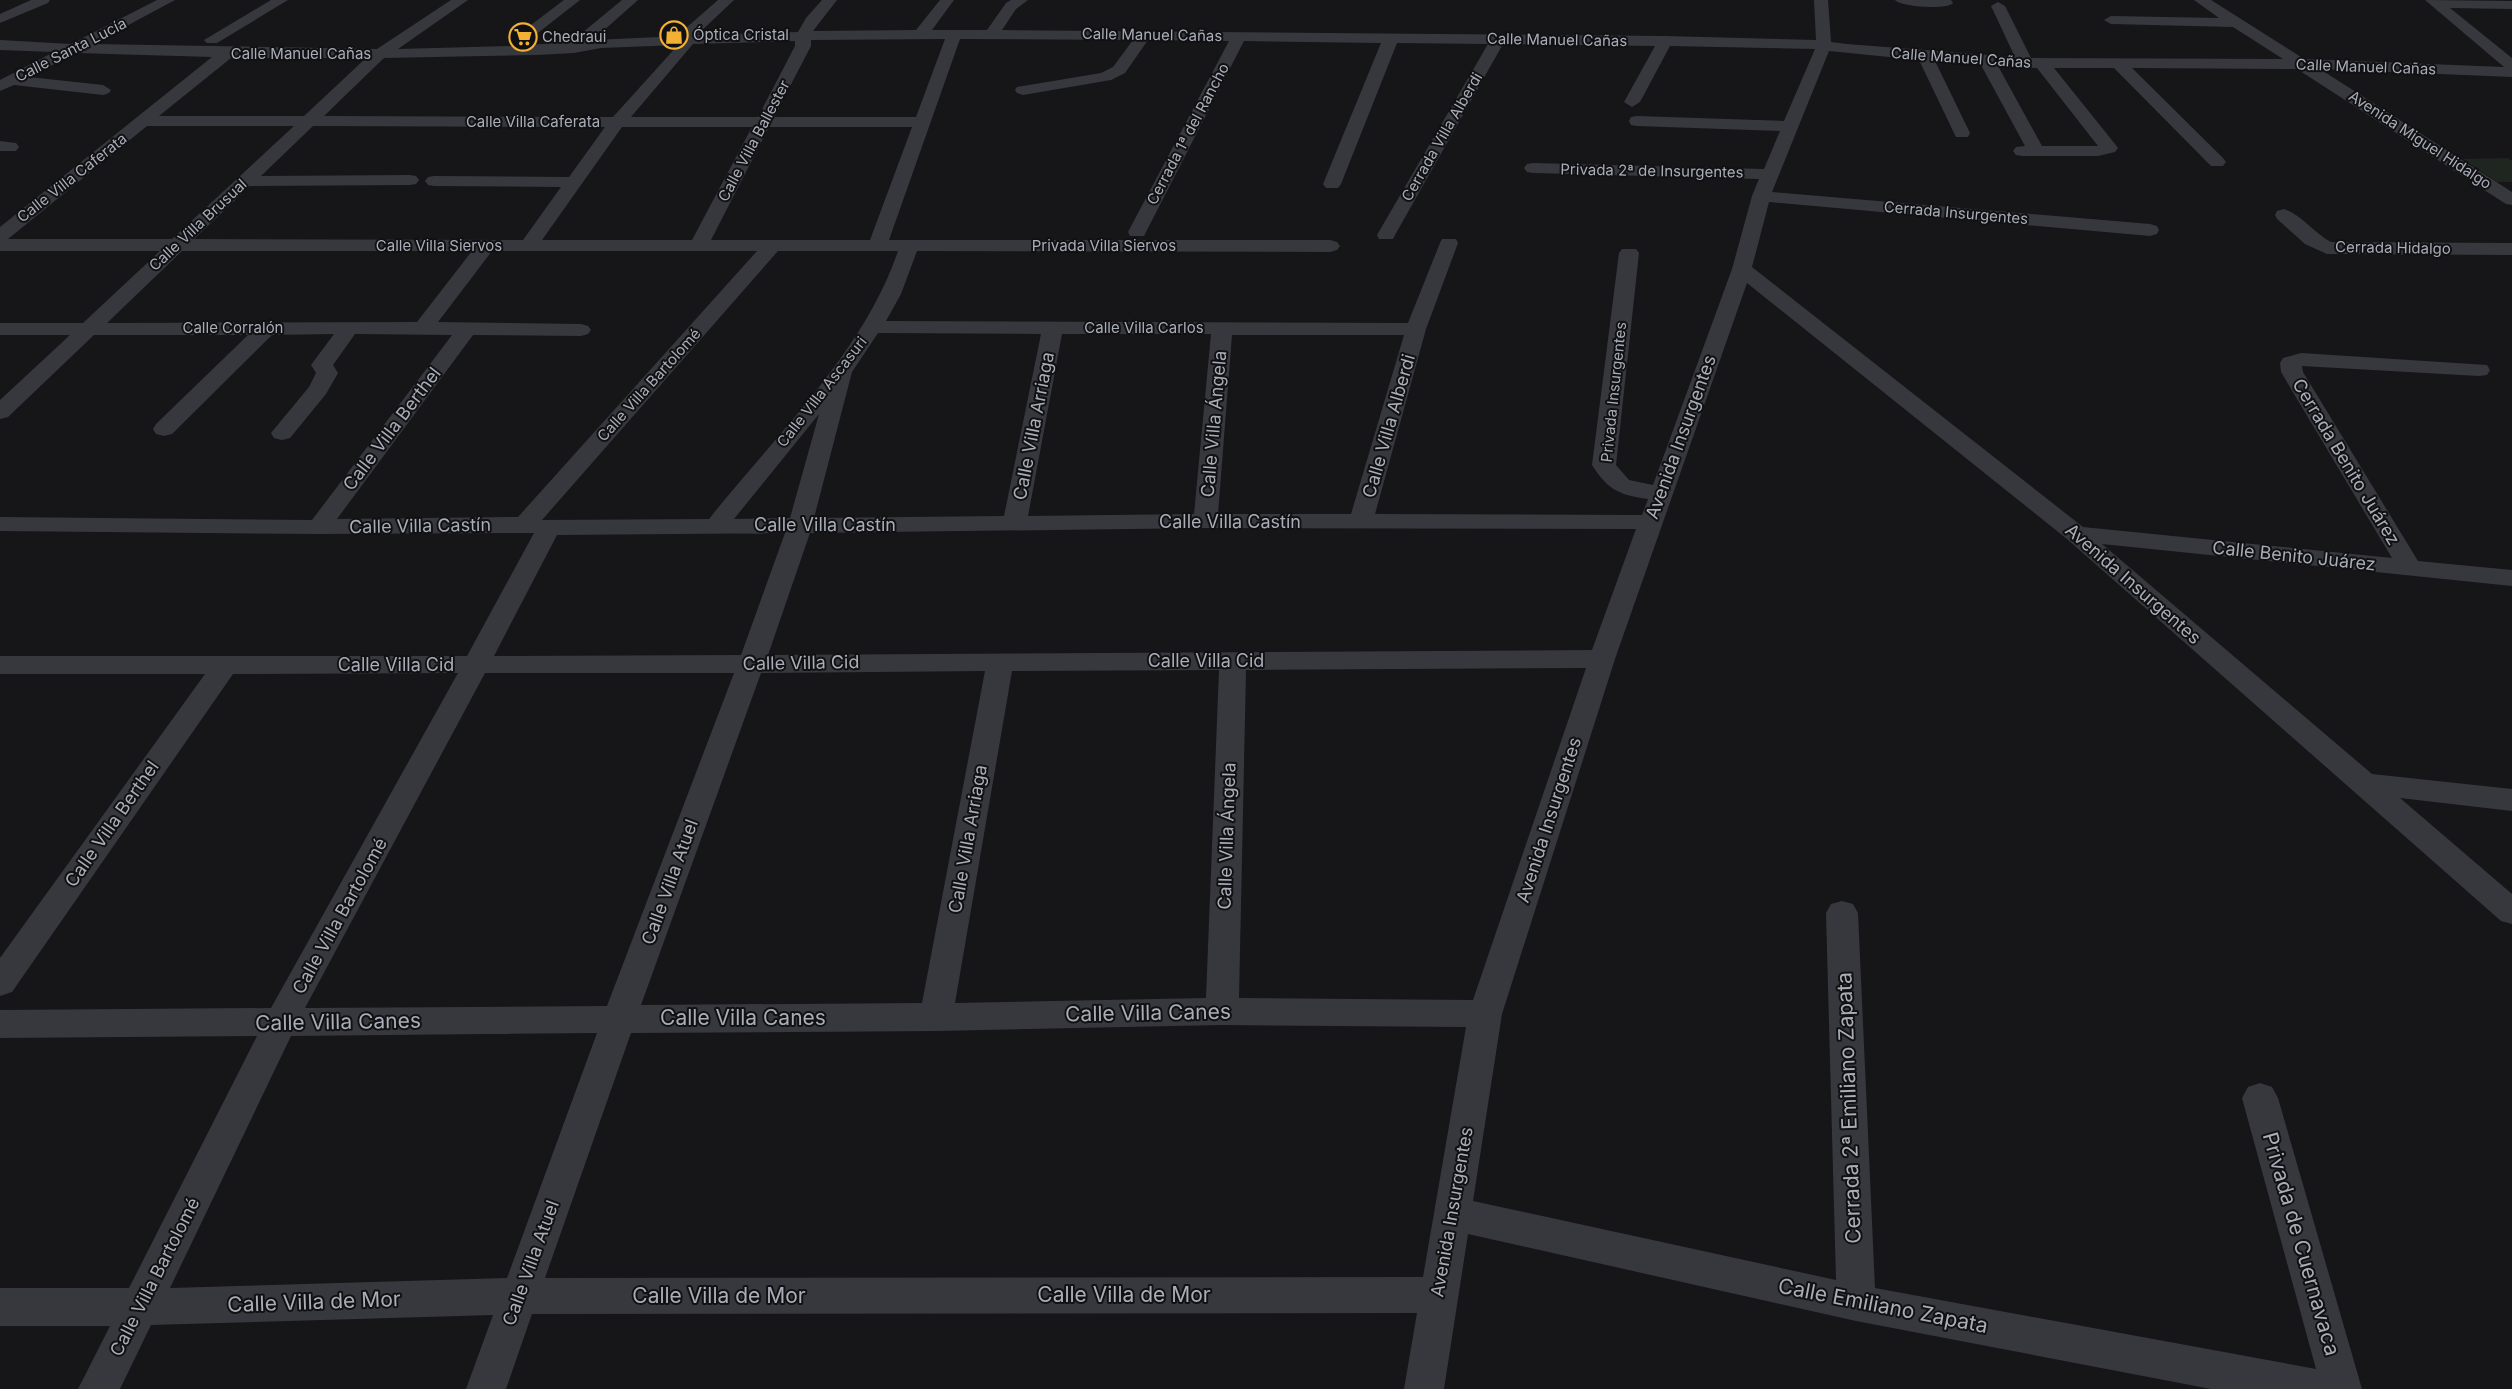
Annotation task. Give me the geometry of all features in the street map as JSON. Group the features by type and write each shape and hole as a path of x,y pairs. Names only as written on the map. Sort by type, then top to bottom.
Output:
{"street":[{"path":"0,19 43,0"},
{"name":"Calle Santa Lucía","path":"6,83 168,0"},
{"path":"212,40 282,0"},
{"name":"Calle Villa Brusual","path":"0,412 380,54 461,0"},
{"path":"520,40 573,0"},
{"path":"577,44 631,0"},
{"path":"528,246 616,123 685,46 691,31 727,0"},
{"path":"802,36 805,28 830,0"},
{"path":"921,34 947,0"},
{"path":"991,34 1011,6 1021,0"},
{"name":"Avenida Insurgentes","path":"1424,1389 1438,1295 1486,1014 1602,659 1649,522 1742,269 1766,185 1824,45 1821,0"},
{"path":"1902,0 1946,3"},
{"name":"Avenida Miguel Hidalgo","path":"2201,0 2512,200"},
{"path":"2433,1 2512,5"},
{"path":"2433,1 2512,66"},
{"path":"1998,6 2026,63"},
{"path":"2102,7 2119,36"},
{"path":"2110,20 2238,23"},
{"name":"Calle Manuel Cañas","path":"0,32 212,40 520,40 577,44"},
{"path":"878,244 954,34"},
{"name":"Calle Manuel Cañas","path":"0,45 226,54 380,54 688,39 802,36 991,34 1239,36 1665,41 1824,45 1925,56 2026,63 2303,64 2512,72"},
{"path":"1023,90 1105,77 1119,70 1144,35"},
{"name":"Calle Villa Ballester","path":"700,245 803,46 802,36"},
{"name":"Cerrada 1ª del Rancho","path":"1137,232 1239,36"},
{"path":"1332,184 1391,38"},
{"name":"Cerrada Villa Alberdi","path":"1386,235 1498,40"},
{"path":"1632,102 1665,41"},
{"name":"Calle Villa Caferata","path":"0,236 226,54"},
{"path":"1925,56 1962,133"},
{"path":"1987,61 2029,151 2098,151 2109,148 2042,63"},
{"path":"2119,64 2217,162"},
{"path":"6,83 103,90"},
{"name":"Calle Villa Caferata","path":"145,121 921,122"},
{"path":"1637,121 1792,126"},
{"name":"Privada 2ª de Insurgentes","path":"1533,168 1766,185"},
{"path":"245,181 410,180"},
{"path":"434,181 572,182"},
{"name":"Cerrada Insurgentes","path":"1766,185 2150,230"},
{"name":"Cerrada Hidalgo","path":"2284,215 2312,240 2328,248 2512,249"},
{"name":"Calle Villa Alberdi","path":"1361,522 1416,329 1449,243"},
{"name":"Calle Villa Siervos","path":"0,245 485,247 878,244"},
{"name":"Privada Villa Siervos","path":"878,244 909,246 1330,246"},
{"name":"Calle Villa Bartolomé","path":"98,1389 142,1307 281,1023 478,664 537,526 772,246"},
{"name":"Calle Villa Ascasuri","path":"716,526 841,372 872,327 901,275 909,246"},
{"path":"423,328 485,247"},
{"name":"Privada Insurgentes","path":"1629,253 1604,465 1611,478 1626,488 1660,492"},
{"name":"Avenida Insurgentes","path":"1742,269 2076,534 2512,912"},
{"name":"Calle Villa Carlos","path":"872,327 1416,329"},
{"path":"164,429 267,328"},
{"name":"Calle Corralón","path":"0,329 423,328 581,330"},
{"name":"Calle Villa Arriaga","path":"1014,524 1053,328"},
{"name":"Calle Villa Ángela","path":"1205,520 1222,328"},
{"path":"282,434 318,389 327,373 322,365 348,329"},
{"name":"Calle Villa Berthel","path":"319,527 466,330"},
{"name":"Cerrada Benito Juárez","path":"2410,568 2292,372 2290,363 2301,359 2480,370"},
{"name":"Calle Villa Atuel","path":"486,1389 619,1018 751,664 800,525 841,372"},
{"name":"Calle Villa Castín","path":"0,524 319,527 1014,524 1205,520 1649,522"},
{"name":"Calle Benito Juárez","path":"2076,534 2512,578"},
{"name":"Calle Villa Cid","path":"0,665 751,664 1000,661 1232,662 1602,659"},
{"name":"Calle Villa Arriaga","path":"936,1017 1000,661"},
{"name":"Calle Villa Ángela","path":"1222,1011 1232,662"},
{"name":"Calle Villa Berthel","path":"0,983 224,665"},
{"path":"2366,784 2512,800"},
{"name":"Cerrada 2ª Emiliano Zapata","path":"1842,913 1856,1303"},
{"name":"Calle Villa Canes","path":"0,1024 936,1017 1222,1011 1486,1014"},
{"name":"Privada de Cuernavaca","path":"2260,1098 2342,1389"},
{"name":"Calle Emiliano Zapata","path":"1452,1213 1856,1303 2316,1389"},
{"name":"Calle Villa de Mor","path":"0,1307 142,1307 519,1296 1438,1295"}],"shaded area":[{"path":"2508,158 2512,161 2512,182 2497,182 2463,159"}],"place":[{"name":"Óptica Cristal","path":"674,35"},
{"name":"Chedraui","path":"523,37"}]}
